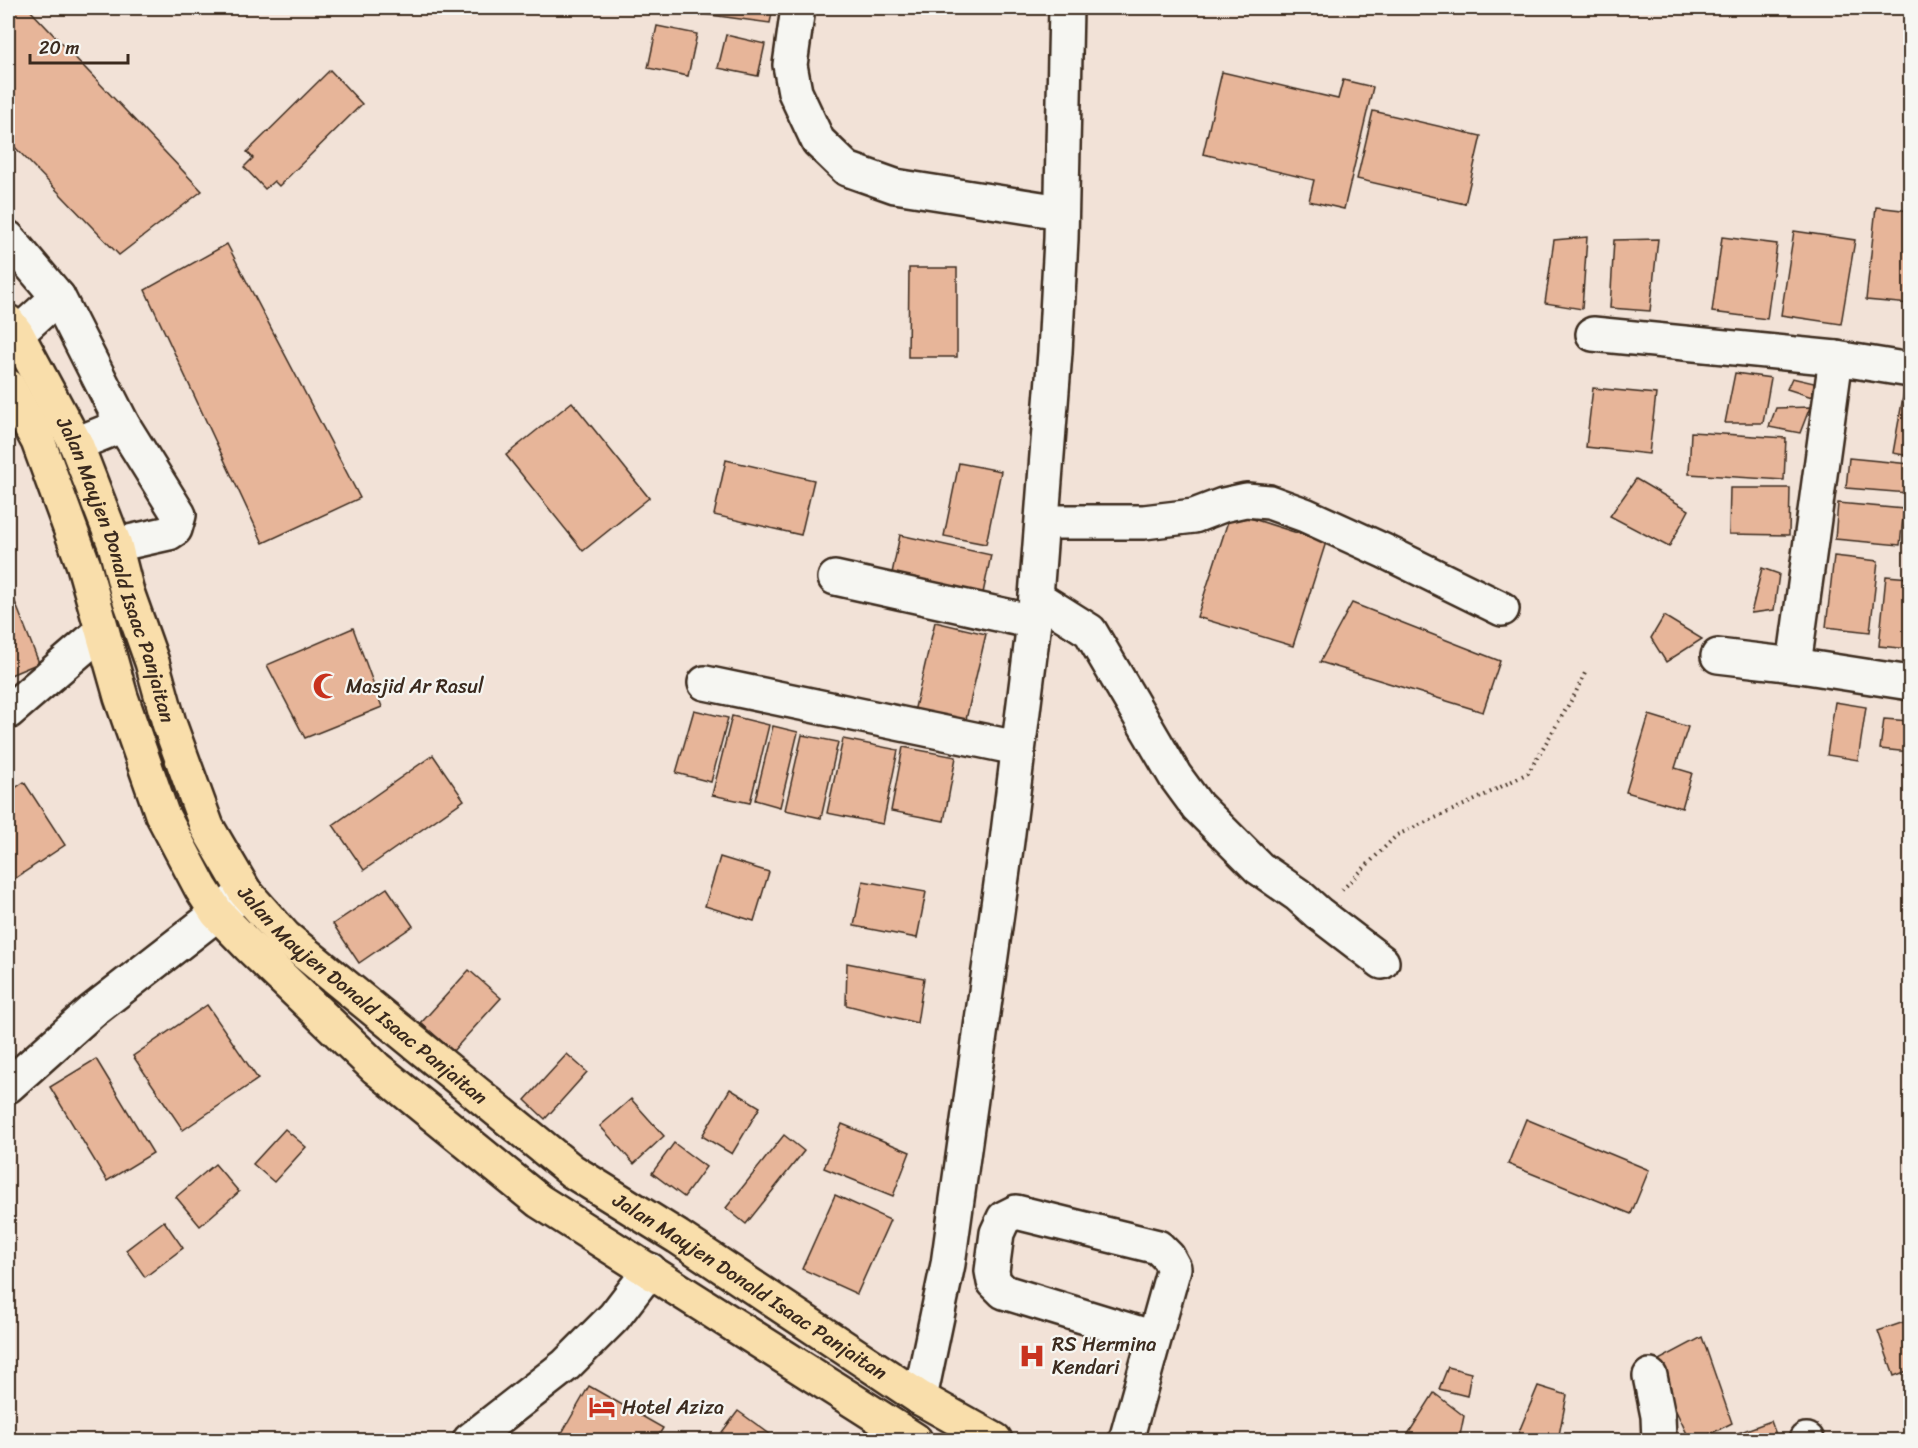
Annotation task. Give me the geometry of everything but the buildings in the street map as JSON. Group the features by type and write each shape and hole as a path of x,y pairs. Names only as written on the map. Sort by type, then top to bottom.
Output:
{"highway":[{"name":"Jalan Mayjen Donald Isaac Panjaitan","path":"12,328 76,444 115,545 127,592 152,662 169,723 207,826 245,892 285,937 572,1171 678,1237 920,1398 995,1440"},
{"name":"Jalan Mayjen Donald Isaac Panjaitan","path":"8,386 38,441 84,566 121,697 162,814 201,888 217,913 375,1068 539,1201 650,1270 907,1439"},
{"path":"907,1439 920,1398"}],"street":[{"path":"798,8 790,65 795,92 818,141 847,169 895,186 1061,212"},
{"path":"920,1398 948,1264 1007,841 1035,609 1062,239 1066,8"},
{"path":"8,238 58,297 123,425 179,515 175,529 169,533 115,545"},
{"path":"12,328 58,297"},
{"path":"1593,334 1836,358 1911,370"},
{"path":"1794,665 1836,358"},
{"path":"76,444 123,425"},
{"path":"1043,522 1144,522 1194,516 1223,505 1246,500 1269,502 1305,515 1384,551 1502,609"},
{"path":"835,578 1035,609 1090,631 1175,776 1197,806 1259,868 1298,895 1382,962"},
{"path":"8,712 102,631"},
{"path":"1718,656 1911,683"},
{"path":"705,683 1017,748"},
{"path":"8,1086 91,1012 245,892"},
{"path":"1126,1440 1174,1268 1168,1257 1158,1247 1016,1212 1004,1218 997,1233 992,1271 993,1282 1004,1292 1154,1338"},
{"path":"470,1440 566,1365 614,1317 650,1270"},
{"path":"1650,1376 1658,1416 1659,1440"}],"path":[{"path":"1318,913 1396,835 1475,800 1528,773 1575,694 1586,671"}],"place":[{"name":"Masjid Ar Rasul","path":"326,686"},
{"name":"RS Hermina Kendari","path":"1032,1356"},
{"name":"Hotel Aziza","path":"602,1407"}]}
